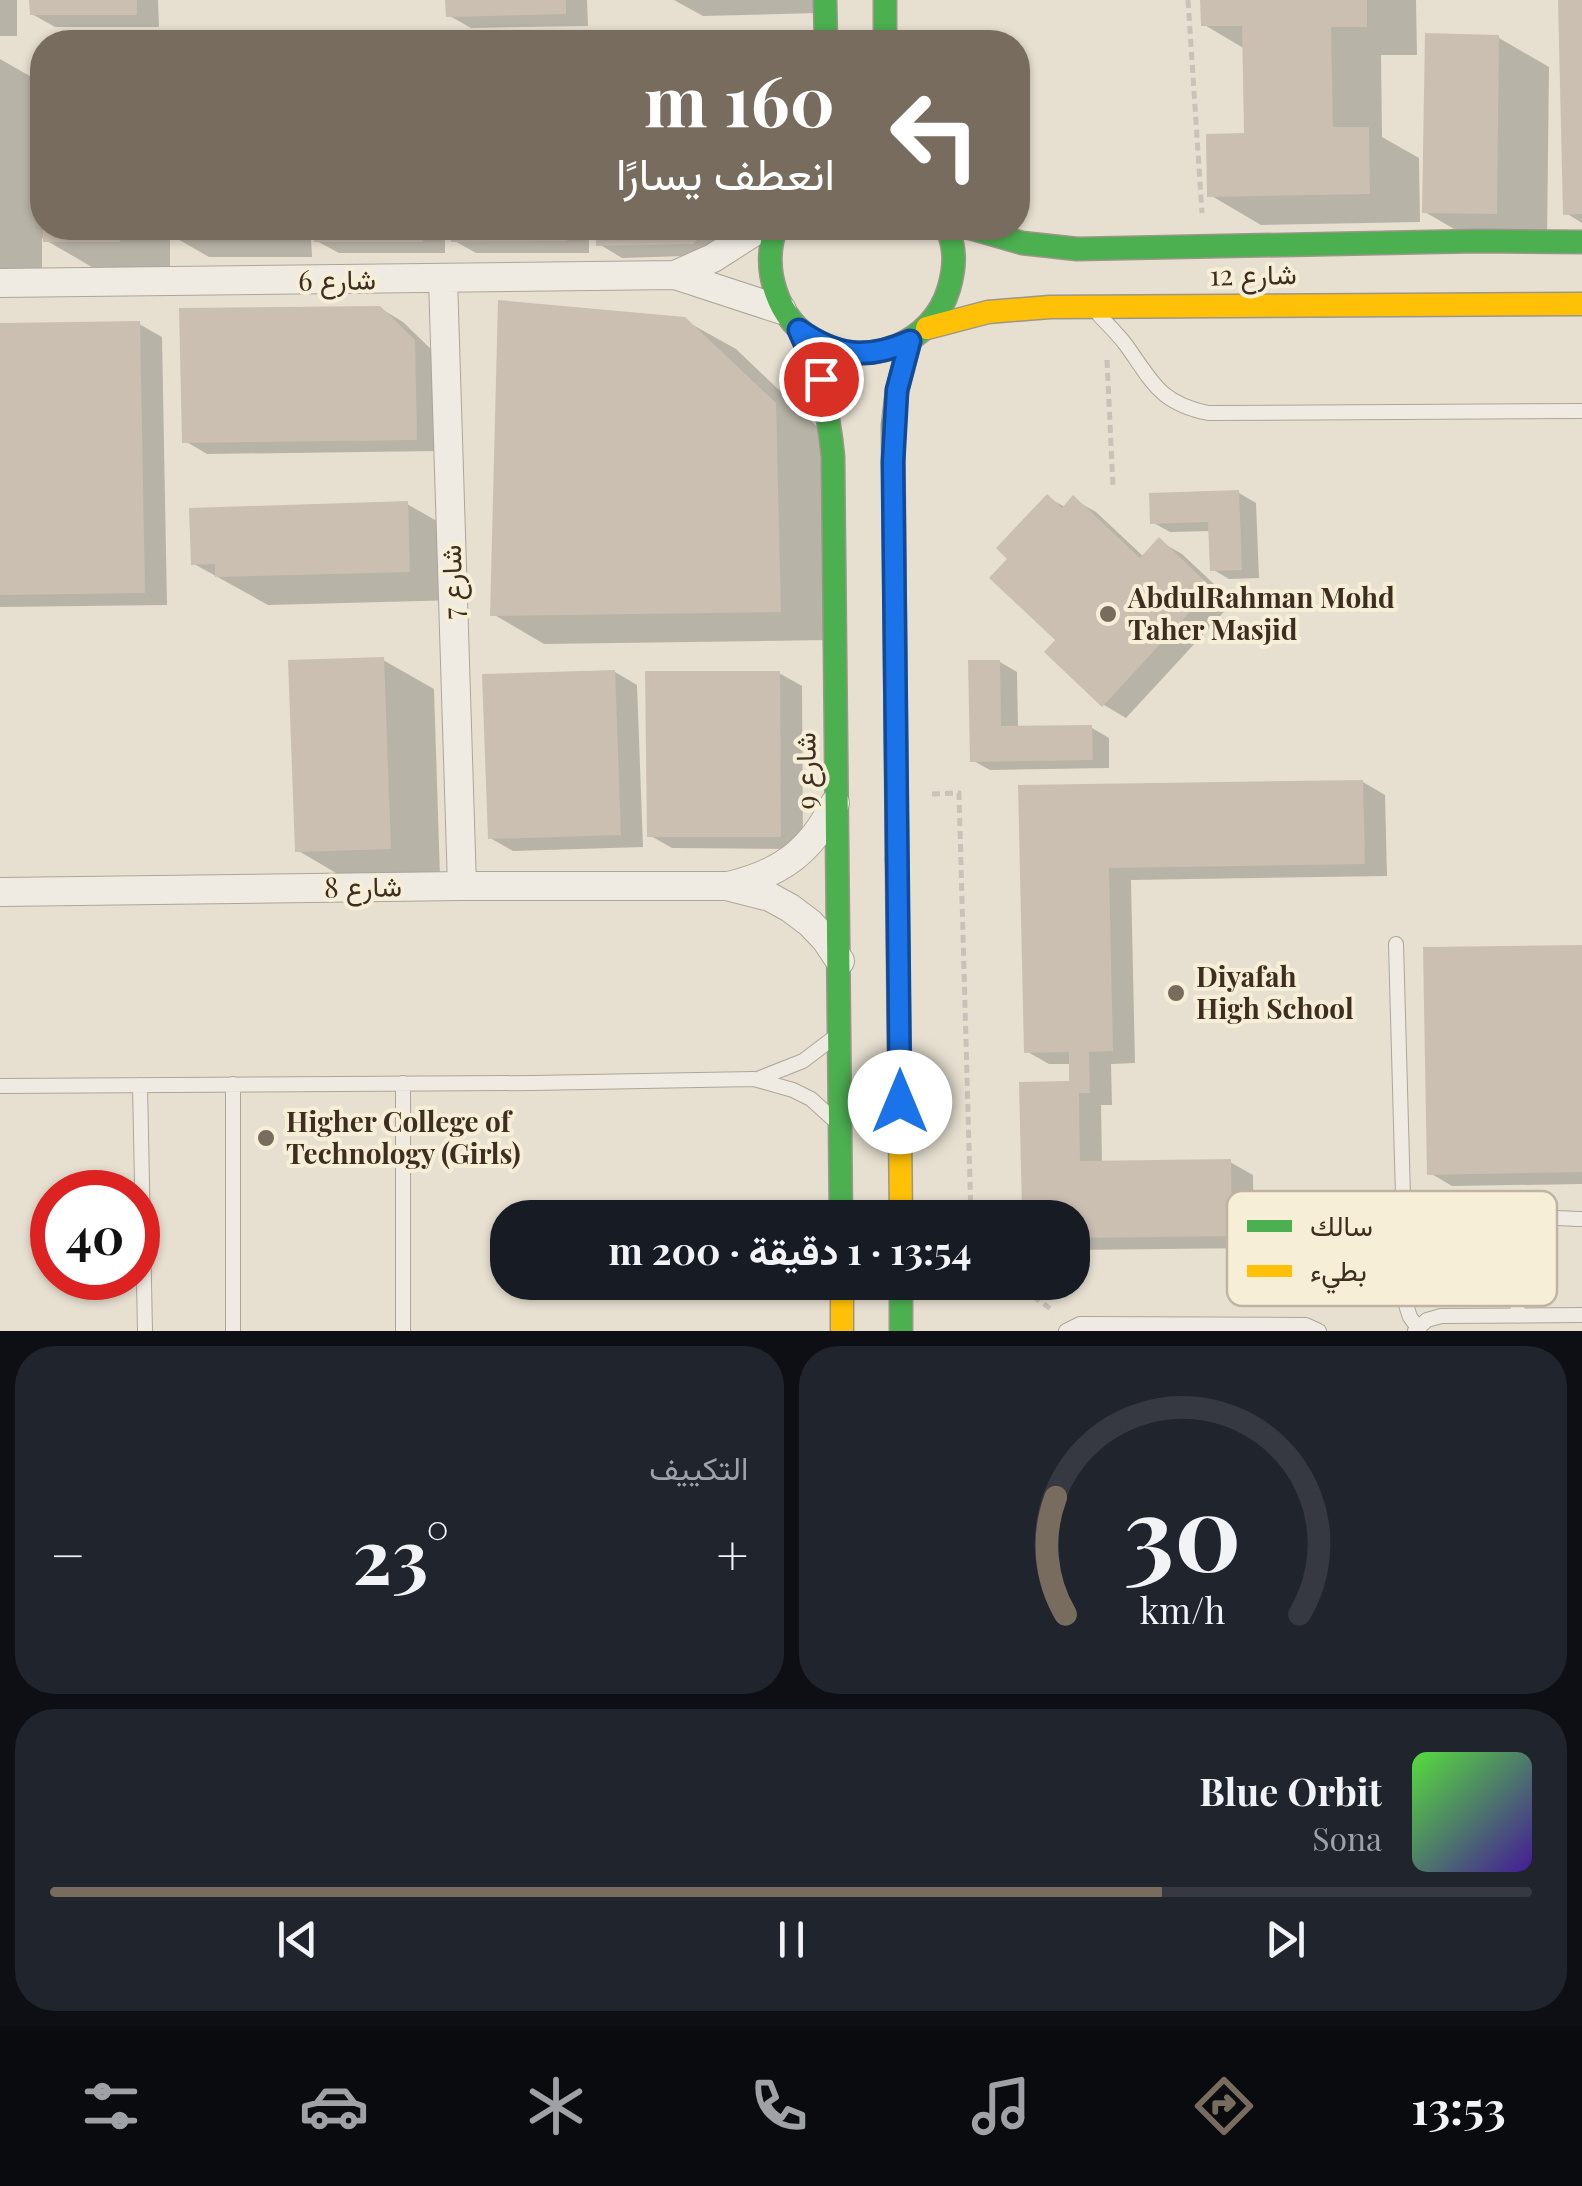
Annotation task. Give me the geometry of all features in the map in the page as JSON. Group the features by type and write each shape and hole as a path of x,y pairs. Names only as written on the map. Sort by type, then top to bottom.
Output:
{"street":[{"path":"825,0 826,30"},
{"path":"885,0 886,30"},
{"name":"شارع 6","path":"0,283 675,274 714,258 742,240"},
{"name":"شارع 9","path":"770,240 770,276 821,379 831,430 841,1200"},
{"path":"901,1200 894,426 897,390 918,335 942,308 952,284 950,240"},
{"name":"شارع 12","path":"1004,240 1044,248 1077,249 1582,242"},
{"name":"شارع 6","path":"675,274 791,320"},
{"name":"شارع 7","path":"443,278 462,886"},
{"name":"شارع 12","path":"791,320 818,344 864,354 888,351 918,335 988,312 1018,308 1099,314 1582,304"},
{"name":"شارع 8","path":"0,892 726,886 772,872 793,858 818,832 837,800"},
{"name":"شارع 8","path":"726,886 770,897 790,908 810,923 840,961"},
{"path":"842,1300 842,1331"},
{"path":"901,1300 902,1331"}],"lane":[{"path":"1099,314 1118,334 1148,380 1161,393 1191,410 1582,411"},
{"path":"1396,944 1403,1191"},
{"path":"754,1080 803,1061 840,1032"},
{"path":"0,1086 754,1080 783,1086 811,1100 841,1126"},
{"path":"403,1083 403,1331"},
{"path":"233,1084 234,1331"},
{"path":"140,1085 145,1331"},
{"path":"1557,1219 1582,1218"},
{"path":"1406,1306 1417,1330 1427,1320 1441,1316 1582,1316"},
{"path":"1518,1306 1518,1316"},
{"path":"1069,1329 1080,1324 1306,1325 1319,1331"}],"path":[{"path":"1188,0 1204,246"},
{"path":"1099,314 1113,486"},
{"path":"898,795 959,793 970,1200"},
{"path":"1039,1300 1069,1329"}],"building":[{"path":"29,0 137,0 137,15 30,15"},
{"path":"445,0 566,0 566,14 446,17"},
{"path":"1200,0 1367,0 1367,27 1331,27 1333,127 1369,127 1370,194 1207,197 1206,134 1244,133 1242,26 1201,26"},
{"path":"1558,0 1582,0 1582,214 1563,215"},
{"path":"1425,33 1499,35 1497,214 1422,213"},
{"path":"43,240 120,240 120,242"},
{"path":"314,240 423,240 423,242"},
{"path":"451,240 567,240 567,241"},
{"path":"596,240 697,240 693,244 596,246"},
{"path":"498,300 685,317 776,403 781,612 490,616"},
{"path":"380,306 415,340 417,440 182,443 179,308"},
{"path":"140,321 145,593 0,595 0,323"},
{"path":"1239,490 1242,570 1210,571 1208,522 1150,524 1149,493"},
{"name":"AbdulRahman Mohd Taher Masjid","path":"1047,494 1062,508 1073,495 1140,558 1159,537 1212,588 1102,707 1044,652 1055,640 989,578 1007,559 996,548"},
{"path":"408,501 410,572 215,577 215,564 191,565 189,508"},
{"path":"384,657 391,849 295,852 288,660"},
{"path":"968,660 1000,660 1001,726 1092,725 1093,760 970,762"},
{"path":"615,670 621,835 488,839 482,674"},
{"path":"645,671 780,671 781,837 647,837"},
{"path":"1363,780 1365,864 1109,868 1113,1051 1089,1052 1090,1093 1079,1093 1080,1161 1231,1159 1227,1236 1090,1238 1090,1200 1022,1200 1019,1082 1069,1081 1069,1052 1024,1053 1018,785"},
{"path":"1582,945 1582,1172 1427,1175 1423,947"}],"traffic: fast":[{"path":"825,0 826,30"},
{"path":"885,0 885,30"},
{"path":"773,240 772,276 782,307 792,321 817,342 857,353 896,346 929,324 949,288 953,265 951,240"},
{"path":"1012,240 1077,249 1582,242"},
{"path":"799,330 822,392 833,457 841,1200"},
{"path":"897,860 893,426 910,341"},
{"path":"901,1300 901,1331"}],"traffic: slow":[{"path":"927,328 988,312 1050,307 1582,304"},
{"path":"897,860 901,1200"},
{"path":"842,1300 842,1331"}],"place":[{"name":"AbdulRahman Mohd Taher Masjid","path":"1108,614"},
{"name":"Diyafah High School","path":"1176,993"},
{"name":"Higher College of Technology (Girls)","path":"266,1138"}],"route":[{"path":"821,379 799,330 818,344 841,352 888,351 910,341 897,390 893,462 900,1102"}]}
